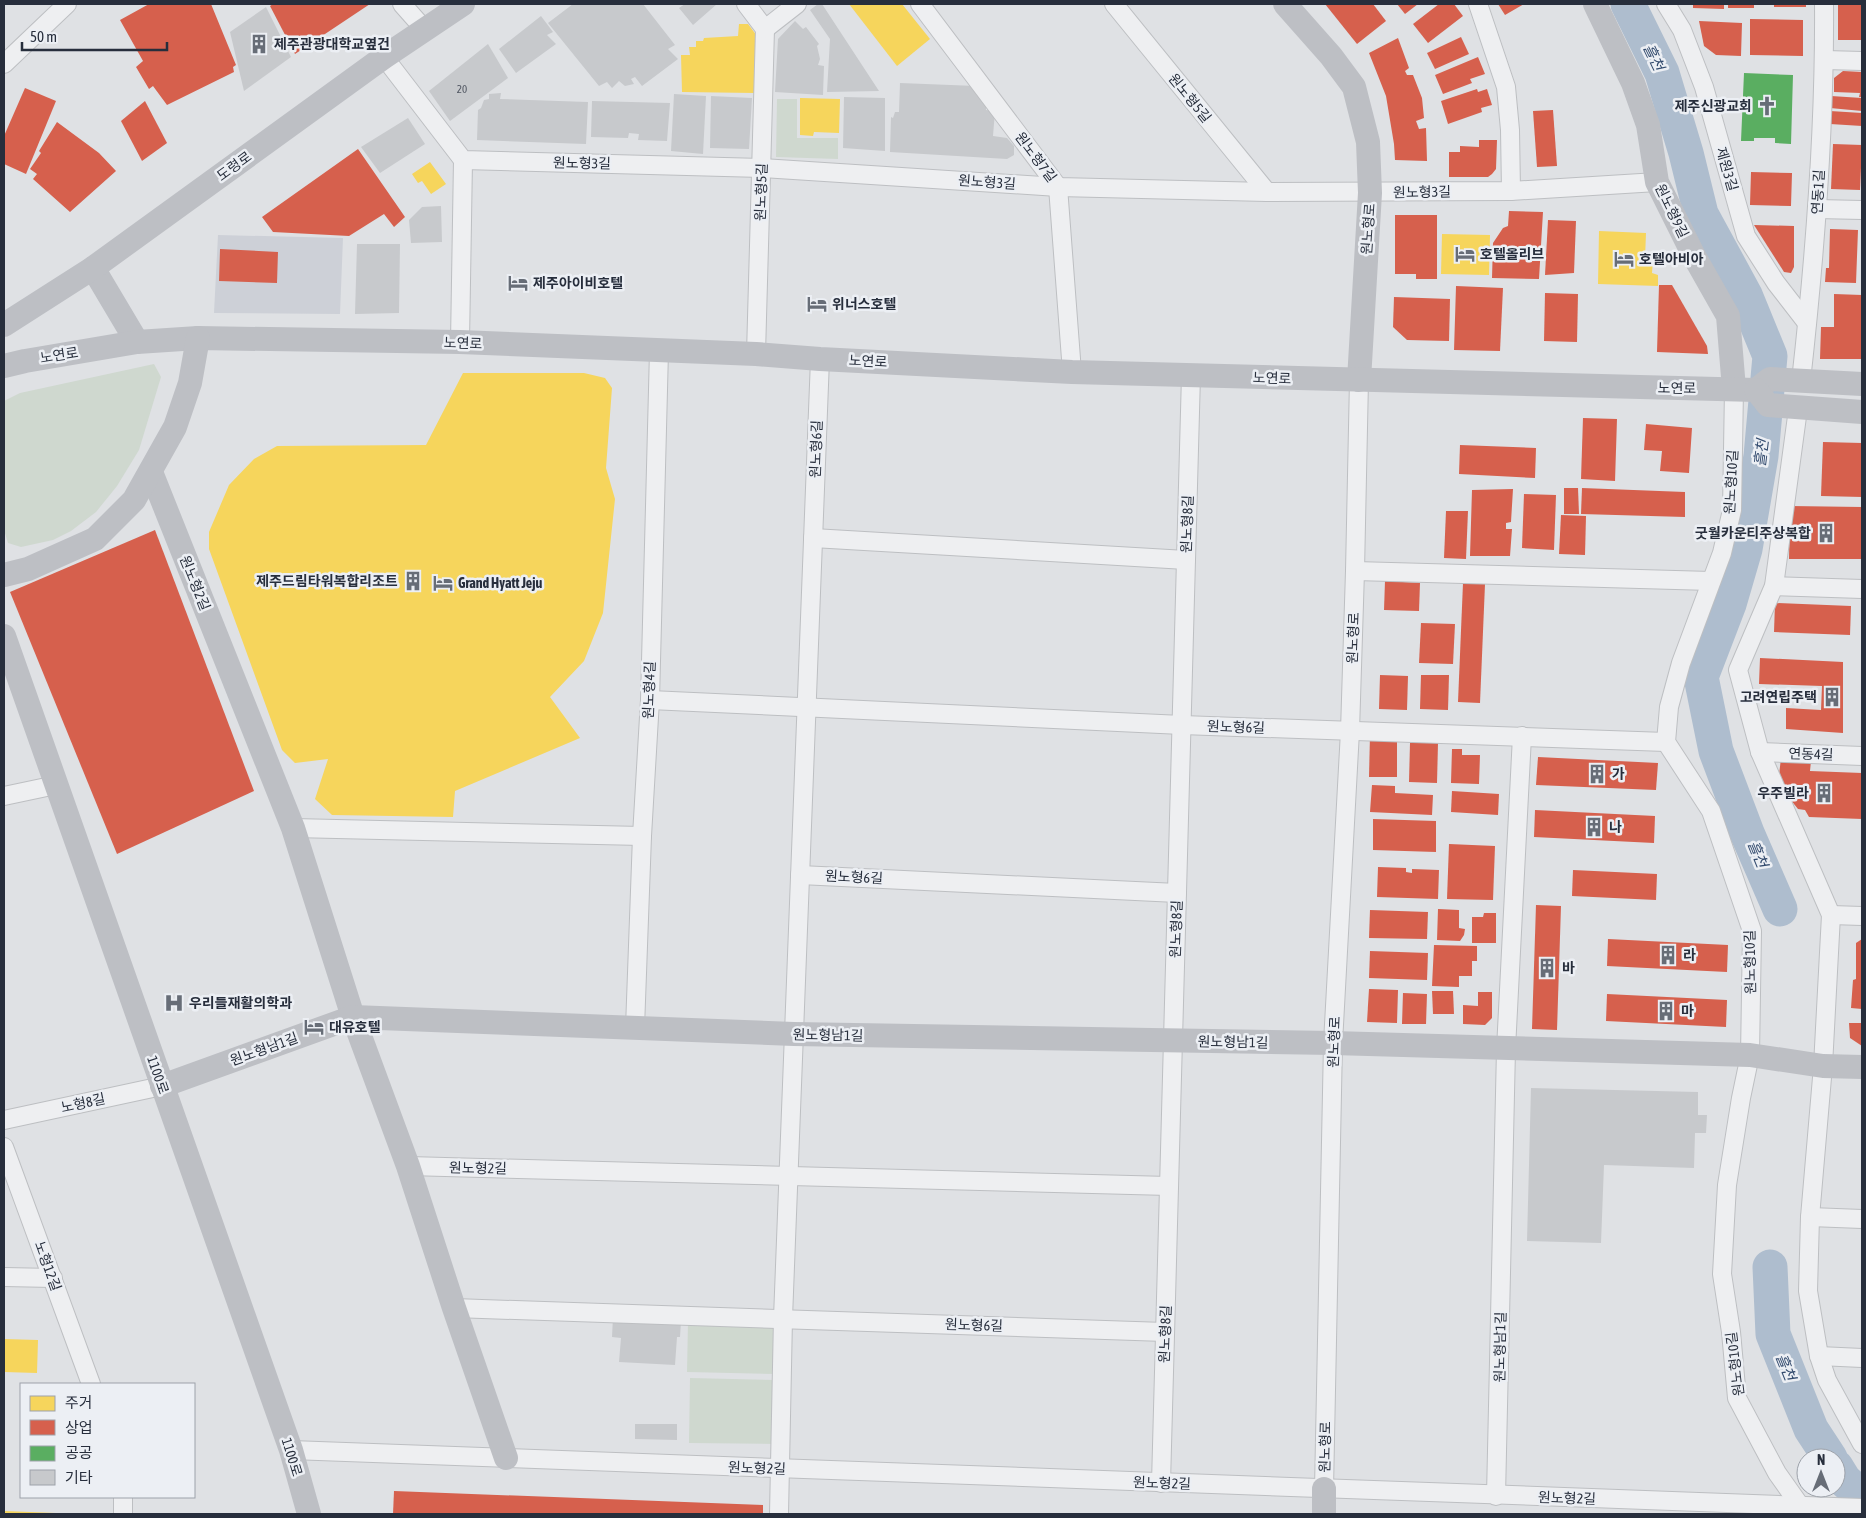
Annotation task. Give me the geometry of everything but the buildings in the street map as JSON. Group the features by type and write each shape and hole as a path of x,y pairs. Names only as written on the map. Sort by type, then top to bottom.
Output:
{"street":[{"path":"4,64 67,4"},
{"path":"402,4 425,30"},
{"name":"도령로","path":"4,326 93,268 384,58 463,4"},
{"path":"746,4 765,29 796,4"},
{"name":"원노형7길","path":"920,4 1058,187 1072,372"},
{"name":"원노형5길","path":"1114,4 1267,192"},
{"name":"원노형로","path":"1285,4 1332,56 1354,87 1368,142 1370,193 1358,380 1350,731 1333,1043 1324,1514"},
{"path":"1478,4 1506,87 1510,130 1511,191"},
{"name":"원노형9길","path":"1595,4 1633,83 1648,125 1657,182 1694,256 1728,316 1745,390"},
{"name":"제원3길","path":"1666,4 1682,30 1704,87 1746,236 1776,283 1807,323"},
{"name":"연동1길","path":"1795,380 1807,323 1817,208 1825,60 1824,4"},
{"name":"원노형5길","path":"756,354 765,29"},
{"path":"384,58 463,160 460,342"},
{"path":"1825,60 1862,61"},
{"name":"원노형3길","path":"463,160 762,168 1058,187 1267,192 1511,191 1657,182"},
{"path":"1817,208 1862,210"},
{"path":"93,268 137,342"},
{"path":"4,317 28,310"},
{"path":"4,575 28,569 95,539 134,500 175,427 190,383 198,338"},
{"name":"노연로","path":"4,366 25,360 137,342 198,338 460,342 756,354 1072,372 1745,390"},
{"name":"원노형4길","path":"635,1028 642,836 650,700 659,350"},
{"name":"원노형6길","path":"780,1514 783,1318 820,359"},
{"name":"원노형8길","path":"1161,1483 1191,375"},
{"path":"1745,390 1770,379 1862,384"},
{"path":"1745,390 1768,405 1862,412"},
{"name":"원노형10길","path":"1745,390 1732,510 1722,553 1681,663 1670,707 1666,742 1711,811 1752,931 1750,1055 1727,1185 1722,1274 1731,1332 1737,1398 1777,1473 1807,1510"},
{"path":"1794,408 1774,586 1738,670 1760,752 1832,915 1823,1066 1810,1217 1808,1290 1819,1356 1827,1380 1862,1444"},
{"name":"원노형2길","path":"151,472 293,828 353,1016 408,1166 454,1308 506,1458"},
{"path":"813,538 1186,560"},
{"path":"1355,571 1711,581"},
{"path":"1774,586 1862,589"},
{"name":"1100로","path":"4,636 9,669 56,785 291,1450 309,1514"},
{"name":"원노형6길","path":"650,700 1182,725 1666,742"},
{"name":"원노형남1길","path":"1496,1496 1506,1049 1522,736"},
{"name":"연동4길","path":"1760,752 1862,756"},
{"path":"4,796 56,785"},
{"path":"293,828 642,836"},
{"name":"원노형6길","path":"800,875 1177,893"},
{"path":"1832,915 1862,916"},
{"name":"원노형남1길","path":"162,1086 353,1016 794,1034 1333,1043 1750,1055 1823,1066 1862,1067"},
{"name":"노형8길","path":"4,1120 162,1086"},
{"name":"노형12길","path":"4,1148 92,1383"},
{"name":"원노형2길","path":"408,1166 788,1176"},
{"path":"788,1176 1169,1186"},
{"path":"1810,1217 1862,1219"},
{"path":"4,1277 53,1278"},
{"path":"454,1308 783,1318"},
{"name":"원노형6길","path":"783,1318 1166,1332"},
{"path":"1819,1356 1862,1358"},
{"name":"원노형2길","path":"291,1450 1324,1489 1807,1510 1862,1508"},
{"path":"123,1498 123,1514"}],"shaded area":[{"path":"777,99 797,99 797,138 838,138 838,159 776,157"},
{"path":"218,235 343,238 340,314 214,313"},
{"path":"154,364 161,377 139,450 117,486 96,512 71,531 53,540 21,547 8,543 4,530 4,401 20,393"},
{"path":"688,1322 776,1324 775,1374 687,1372"},
{"path":"690,1378 777,1380 776,1444 689,1443"}],"waterway":[{"name":"흘천","path":"1628,4 1662,73 1686,153 1701,214 1745,295 1770,356 1761,456 1745,549 1729,604 1701,677 1716,751 1747,833 1780,909"},
{"name":"흘천","path":"1770,1267 1773,1334 1811,1429 1823,1448"},
{"name":"흘천","path":"1846,1482 1862,1496"}],"place":[{"name":"제주관광대학교옆건","path":"259,44"},
{"name":"제주신광교회","path":"1767,106"},
{"name":"호텔올리브","path":"1465,254"},
{"name":"호텔아비아","path":"1624,259"},
{"name":"제주아이비호텔","path":"518,283"},
{"name":"위너스호텔","path":"817,304"},
{"name":"굿월카운티주상복합","path":"1826,533"},
{"name":"제주드림타워복합리조트","path":"413,581"},
{"name":"Grand Hyatt Jeju","path":"443,583"},
{"name":"고려연립주택","path":"1832,697"},
{"name":"가","path":"1597,774"},
{"name":"우주빌라","path":"1824,793"},
{"name":"나","path":"1594,827"},
{"name":"라","path":"1668,955"},
{"name":"바","path":"1547,968"},
{"name":"우리들재활의학과","path":"174,1003"},
{"name":"마","path":"1666,1011"},
{"name":"대유호텔","path":"314,1027"}]}
